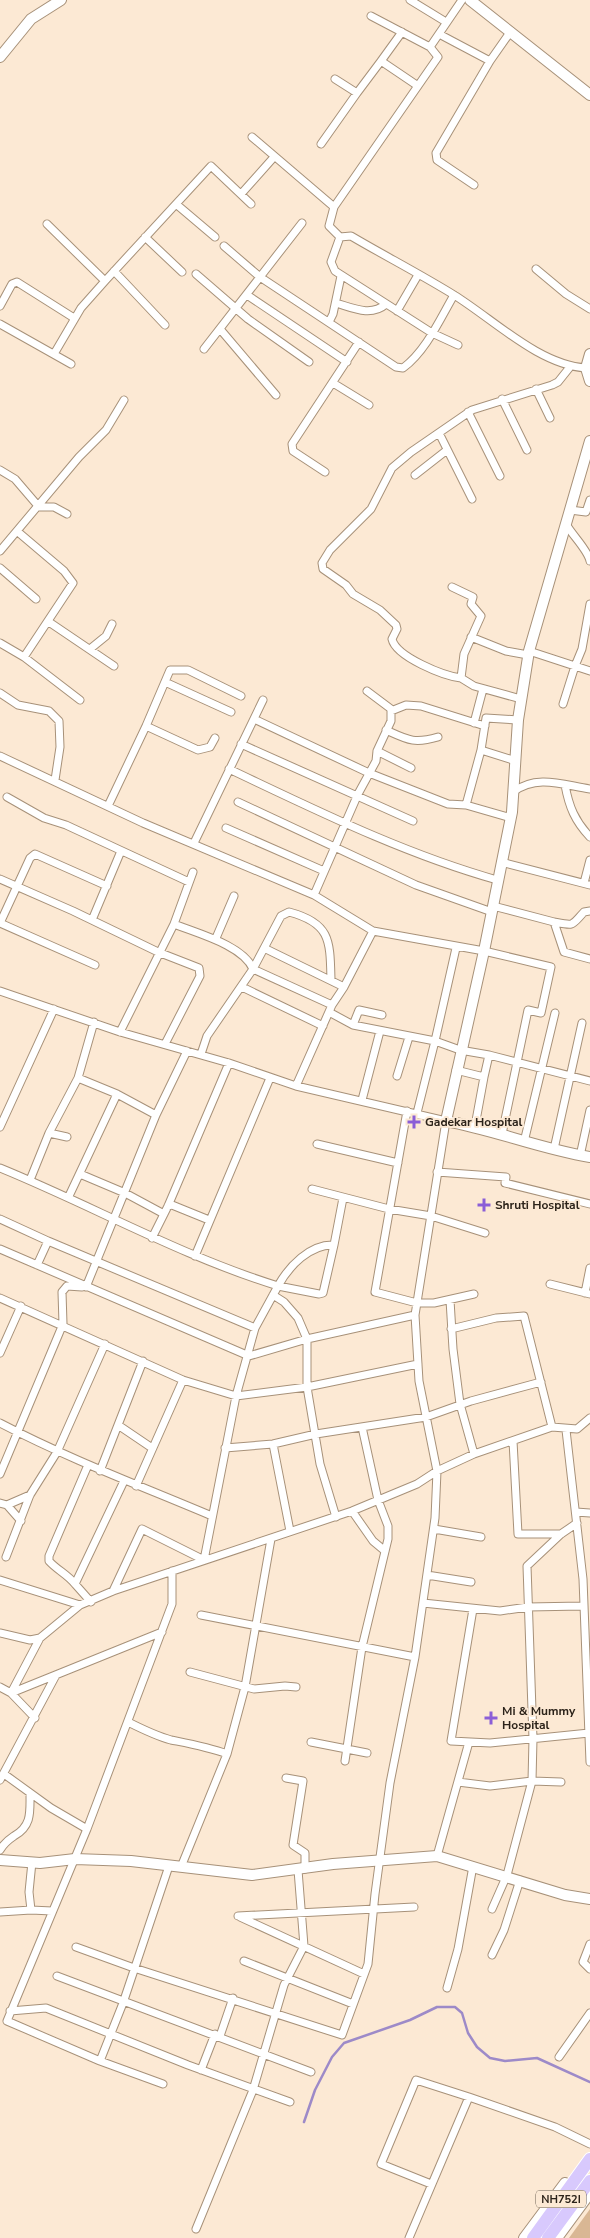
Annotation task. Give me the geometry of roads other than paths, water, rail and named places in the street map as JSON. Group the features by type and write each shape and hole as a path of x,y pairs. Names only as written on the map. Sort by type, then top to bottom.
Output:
{"highway":[{"name":"NH752I","path":"550,2230 590,2159"},
{"name":"NH752I","path":"533,2238 550,2230 590,2181"}],"street":[{"path":"0,57 31,19 61,0"},
{"path":"410,0 446,22"},
{"path":"430,46 462,0"},
{"path":"470,0 512,31 590,95"},
{"path":"340,237 329,226 334,207 438,57 430,46 371,16"},
{"path":"474,185 437,160 436,153 490,61 512,31"},
{"path":"321,144 402,32"},
{"path":"439,34 490,61"},
{"path":"381,61 418,86"},
{"path":"335,79 358,93"},
{"path":"252,137 334,207"},
{"path":"241,194 274,157"},
{"path":"54,354 74,318 104,281 211,166 251,204"},
{"path":"176,204 214,237"},
{"path":"204,348 220,330 302,222"},
{"path":"47,224 104,281"},
{"path":"340,237 351,236 454,295 524,344 570,367 587,374 590,354"},
{"path":"145,237 182,272"},
{"path":"340,237 331,262 333,268 341,276 432,333 458,345"},
{"path":"224,246 260,277 396,367 403,368 410,363 432,333 454,295"},
{"path":"536,269 566,294 590,309"},
{"path":"114,270 165,324"},
{"path":"196,274 236,309 309,362"},
{"path":"397,311 418,275"},
{"path":"329,322 336,303 341,276"},
{"path":"0,306 12,284 17,282 74,318"},
{"path":"247,295 347,362"},
{"path":"336,303 367,312 379,309 386,304"},
{"path":"0,324 70,364"},
{"path":"220,330 276,395"},
{"path":"324,472 294,451 292,444 359,342"},
{"path":"520,698 483,690 461,678 446,676 396,649 392,639 397,629 396,624 380,610 353,594 346,585 323,568 322,563 330,550 370,510 392,468 411,452 468,412 502,399 558,382 570,367"},
{"path":"333,382 369,405"},
{"path":"536,389 550,418"},
{"path":"502,399 527,450"},
{"path":"0,552 79,457 106,430 124,400"},
{"path":"468,412 500,476"},
{"path":"439,434 472,499"},
{"path":"76,1946 134,1968 233,1998 342,2035 368,1964 373,1909 390,1783 415,1657 434,1530 437,1471 418,1364 415,1315 446,1121 511,818 520,698 529,653 570,510 588,460 590,441"},
{"path":"415,475 447,450"},
{"path":"0,470 15,478 39,507"},
{"path":"570,510 586,512 590,500"},
{"path":"39,507 54,507 66,514"},
{"path":"566,524 590,561"},
{"path":"18,532 64,571 73,583 49,622 24,657"},
{"path":"0,568 36,598"},
{"path":"452,587 472,597 472,604 481,616 464,654 461,678"},
{"path":"563,704 582,649 590,604"},
{"path":"49,622 114,666"},
{"path":"90,649 106,636 112,624"},
{"path":"471,637 506,651 529,653 590,671"},
{"path":"0,643 24,657 80,700"},
{"path":"108,806 170,670 188,670 241,696"},
{"path":"165,682 231,712"},
{"path":"474,723 483,690"},
{"path":"367,691 391,711"},
{"path":"0,693 18,705 49,712 59,721 60,747 55,780"},
{"path":"194,843 263,700"},
{"path":"391,711 406,705 421,706 485,726"},
{"path":"314,895 358,794 376,762 377,751 391,721 391,711"},
{"path":"254,718 369,772 448,804 466,805 511,818"},
{"path":"466,805 481,750 486,718 518,720"},
{"path":"146,726 198,750 210,747 215,738"},
{"path":"386,730 413,742 420,743 438,737"},
{"path":"241,744 358,794 413,821"},
{"path":"481,750 516,761"},
{"path":"377,751 412,768"},
{"path":"0,756 108,806 314,895 373,931 456,948 484,951 551,967 541,1013 528,1010 502,1134"},
{"path":"229,769 345,824 443,864 497,880"},
{"path":"513,792 529,782 544,781 590,790"},
{"path":"565,785 568,803 575,820 590,837"},
{"path":"7,798 44,818 66,825 189,882"},
{"path":"238,802 416,885 492,909 570,925 576,923 584,912 590,911"},
{"path":"226,828 324,871"},
{"path":"92,920 121,851"},
{"path":"95,965 0,923 30,858 36,854 107,886"},
{"path":"501,862 587,884 590,860"},
{"path":"120,1032 158,952 174,924 193,872"},
{"path":"0,879 158,952 199,968 200,971 165,1044"},
{"path":"216,938 234,896"},
{"path":"201,1054 208,1036 253,969 280,916 289,912 318,924 330,944 331,980"},
{"path":"554,922 564,952 590,959"},
{"path":"174,924 216,938 251,963 253,969 330,1009 353,1025 435,1042 460,1050 489,1055 590,1081"},
{"path":"296,1086 330,1009 344,987 373,931"},
{"path":"264,948 344,987"},
{"path":"417,1113 456,948"},
{"path":"242,987 323,1026"},
{"path":"0,991 120,1032 201,1054 296,1086 475,1126 524,1142 585,1157 590,1110"},
{"path":"0,1127 54,1009"},
{"path":"353,1025 359,1010 382,1015"},
{"path":"524,1142 555,1013"},
{"path":"30,1180 49,1133 78,1078 94,1022"},
{"path":"554,1149 582,1023"},
{"path":"362,1100 380,1031"},
{"path":"397,1076 409,1037"},
{"path":"86,1287 156,1115 186,1051"},
{"path":"475,1126 489,1055"},
{"path":"152,1238 168,1206 229,1063"},
{"path":"456,1070 484,1077"},
{"path":"78,1078 117,1094 156,1115"},
{"path":"195,1256 270,1078"},
{"path":"69,1196 117,1094"},
{"path":"407,1111 374,1292 417,1303 434,1303 474,1294"},
{"path":"49,1133 67,1138"},
{"path":"317,1144 398,1163"},
{"path":"0,1168 69,1196 152,1238 195,1256 278,1286 319,1294 323,1293 344,1198"},
{"path":"437,1172 506,1177 505,1183 590,1204"},
{"path":"80,1174 164,1214"},
{"path":"312,1189 389,1209 431,1216 485,1233"},
{"path":"168,1206 172,1205 209,1220"},
{"path":"0,1219 256,1328"},
{"path":"38,1265 48,1241"},
{"path":"204,1560 236,1396 256,1328 273,1294 291,1268 316,1247 334,1245"},
{"path":"0,1249 249,1356 307,1339 415,1315"},
{"path":"550,1284 587,1293 590,1268"},
{"path":"0,1474 63,1324 62,1292 67,1286 86,1287"},
{"path":"273,1294 284,1302 298,1318 307,1339 307,1387 320,1464 336,1517"},
{"path":"0,1298 63,1324 183,1380 236,1396 307,1387 418,1364"},
{"path":"450,1300 451,1329 460,1404 474,1454"},
{"path":"0,1353 21,1306"},
{"path":"451,1329 496,1318 524,1316 552,1427"},
{"path":"6,1557 30,1495 57,1452 105,1344"},
{"path":"100,1471 143,1361"},
{"path":"136,1486 183,1380"},
{"path":"225,1448 273,1444 316,1434 426,1417 460,1404 541,1382"},
{"path":"11,1693 40,1638 80,1605 91,1602 112,1591 352,1511 417,1484 437,1471 474,1454 513,1440 552,1427 566,1430 578,1429 590,1418"},
{"path":"0,1424 100,1471 212,1516"},
{"path":"118,1425 152,1448"},
{"path":"345,1761 362,1647 385,1551 388,1526 378,1500 362,1427"},
{"path":"566,1430 583,1579 582,1606 586,1624 590,1762"},
{"path":"513,1440 518,1534 561,1534"},
{"path":"273,1444 290,1531"},
{"path":"88,1465 49,1556 49,1561 68,1576 91,1602"},
{"path":"75,1584 124,1481"},
{"path":"21,1521 4,1504 30,1495"},
{"path":"352,1511 373,1541 385,1551"},
{"path":"576,1512 590,1513"},
{"path":"492,1909 507,1876 532,1781 533,1739 527,1566 561,1534 577,1523"},
{"path":"112,1591 142,1528 204,1560"},
{"path":"434,1530 481,1537"},
{"path":"181,1867 228,1754 245,1687 271,1539"},
{"path":"163,2084 100,2061 6,2020 75,1859 162,1632 172,1604 172,1571"},
{"path":"427,1575 472,1582"},
{"path":"0,1580 80,1605"},
{"path":"423,1603 500,1611 528,1606 582,1606"},
{"path":"473,1609 451,1740 490,1744 589,1733"},
{"path":"202,1615 415,1657"},
{"path":"11,1693 55,1677 162,1632"},
{"path":"0,1633 30,1640 40,1638"},
{"path":"190,1672 245,1687 264,1689 285,1686 296,1687"},
{"path":"55,1677 35,1718 2,1777 87,1829"},
{"path":"0,1687 11,1693 35,1718"},
{"path":"128,1722 149,1733 172,1740 208,1746 228,1754"},
{"path":"311,1742 367,1753"},
{"path":"437,1856 469,1742"},
{"path":"196,2228 254,2090 288,1979 304,1946 301,1914 301,1869 305,1852 292,1845 303,1781 286,1778"},
{"path":"458,1782 490,1786 532,1781 561,1782"},
{"path":"0,1850 5,1842 28,1825 30,1793"},
{"path":"0,1860 32,1862 75,1859 131,1861 252,1875 379,1860 437,1856 565,1895 590,1898"},
{"path":"31,1910 29,1892 32,1862"},
{"path":"100,2061 123,2002 169,1866"},
{"path":"447,1988 458,1949 473,1866"},
{"path":"492,1955 504,1930 520,1880"},
{"path":"364,1974 238,1916 414,1907"},
{"path":"0,1912 52,1911"},
{"path":"590,1944 583,1962 590,1968"},
{"path":"244,1961 353,2004"},
{"path":"57,1976 123,2002 218,2035 311,2072"},
{"path":"201,2070 233,1998"},
{"path":"10,2011 46,2008 201,2070 290,2102"},
{"path":"558,2057 590,2013"},
{"path":"431,2184 381,2164 416,2080 555,2127 590,2144"},
{"path":"409,2238 469,2097"},
{"path":"550,2230 590,2150"},
{"path":"524,2238 550,2230 590,2193"}],"waterway":[{"path":"304,2122 315,2090 332,2057 344,2043 410,2020 437,2007 455,2007 462,2013 468,2033 477,2047 490,2058 505,2061 537,2058 590,2082"}],"place":[{"name":"Gadekar Hospital","path":"414,1122"},
{"name":"Shruti Hospital","path":"484,1205"},
{"name":"Mi & Mummy Hospital","path":"491,1718"}]}
